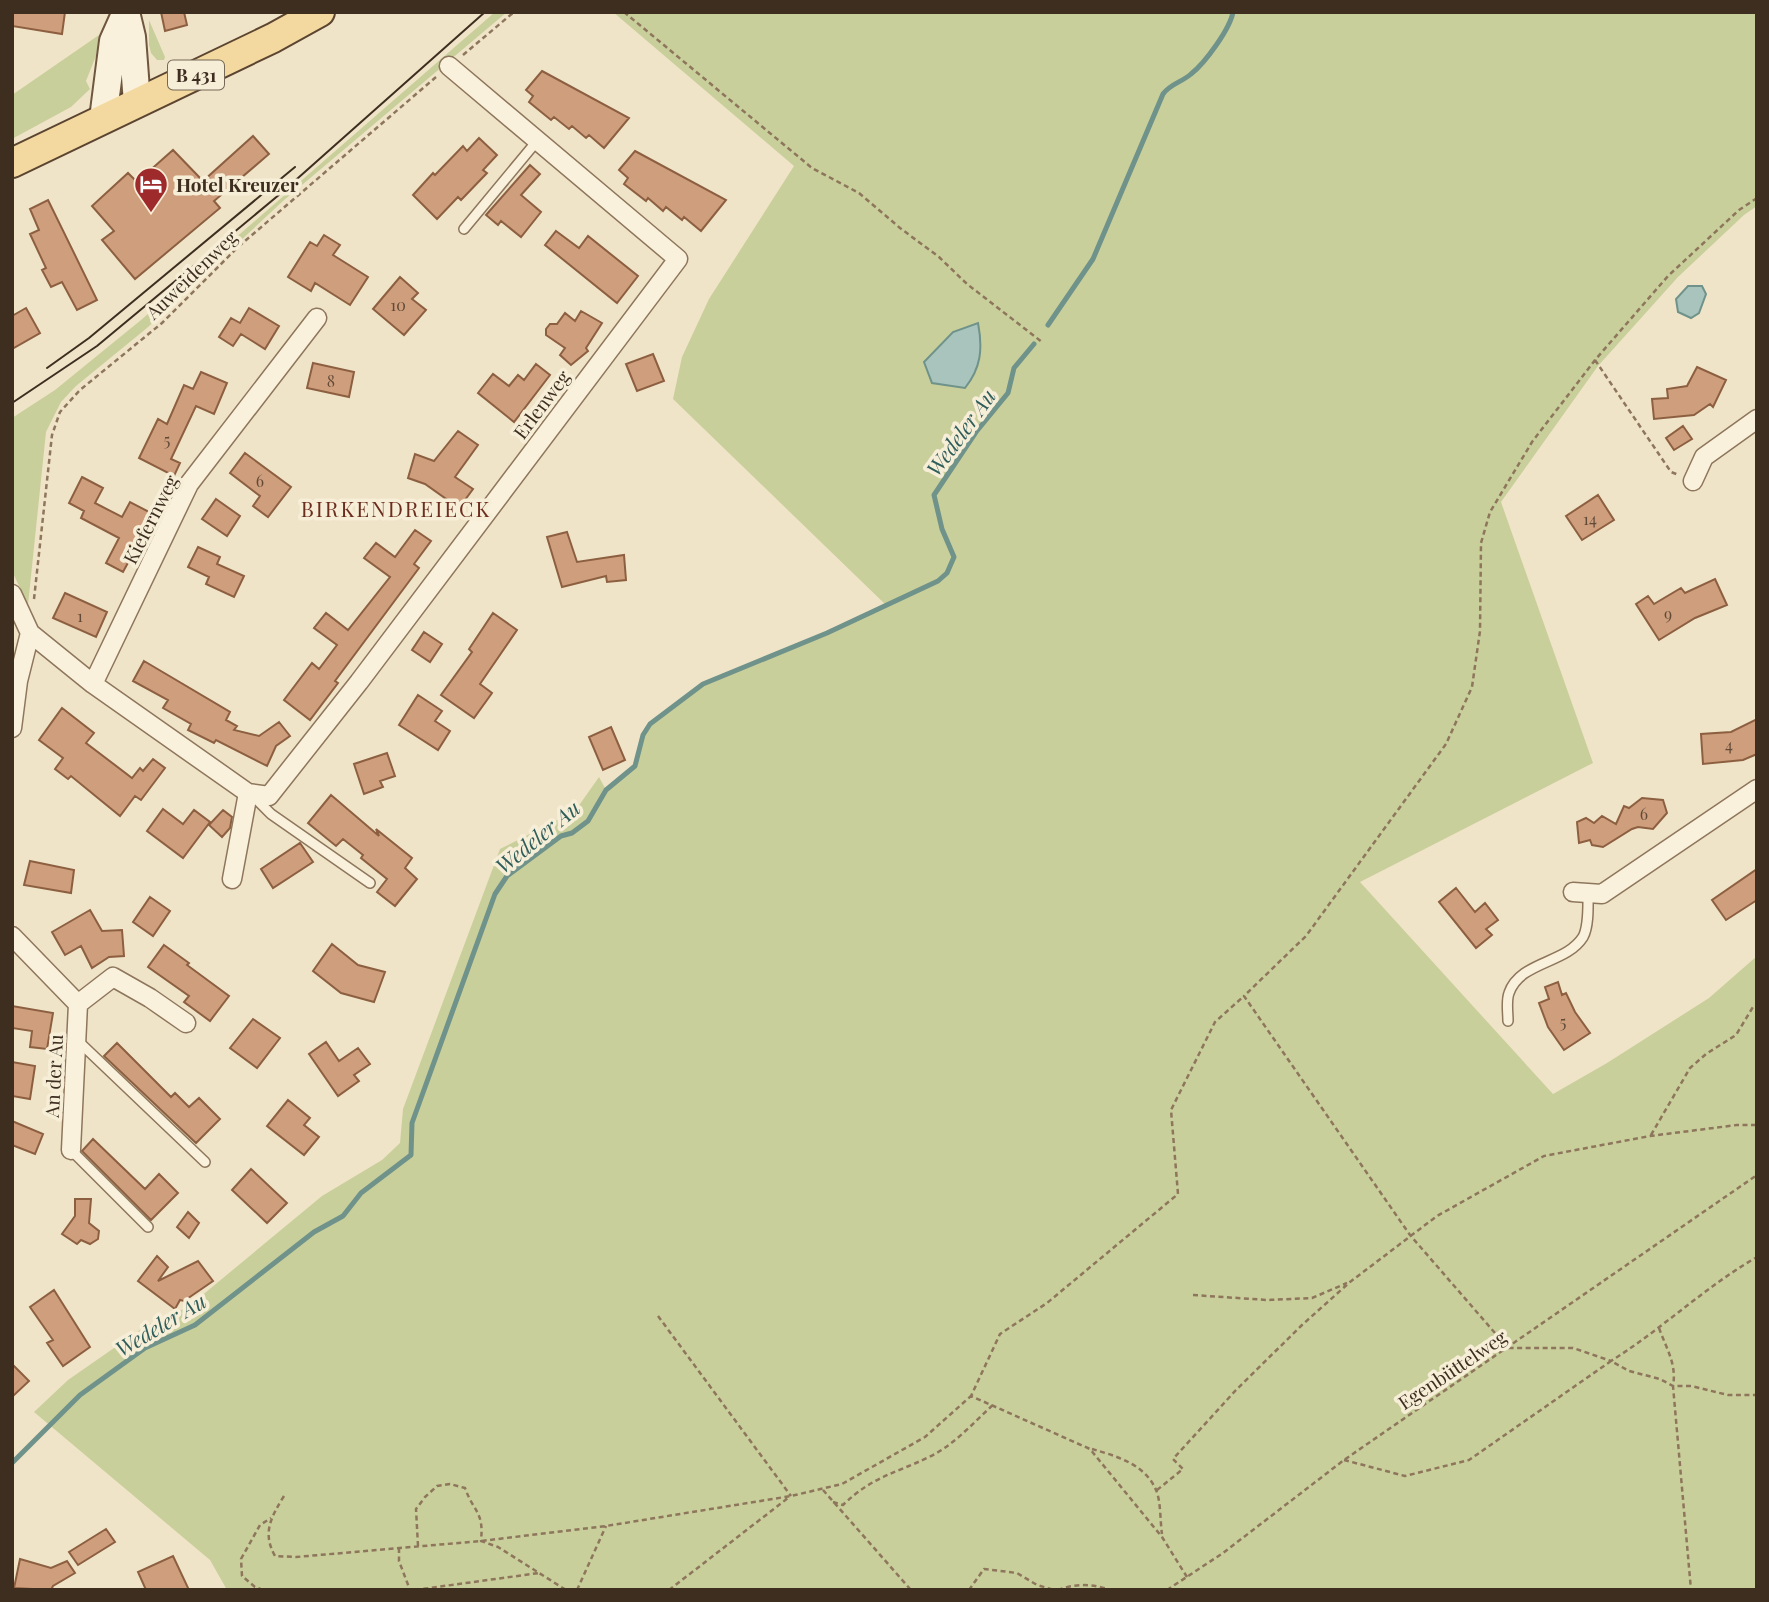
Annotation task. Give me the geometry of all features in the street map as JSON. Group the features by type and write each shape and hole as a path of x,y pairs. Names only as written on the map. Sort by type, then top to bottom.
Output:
{"main road":[{"name":"B 431","path":"12,163 273,38 320,12"}],"street":[{"path":"126,12 132,37 137,103"},
{"path":"99,121 113,41 126,12"},
{"name":"Erlenweg","path":"249,793 269,796 359,682 678,259 449,66"},
{"name":"Kiefernweg","path":"93,684 189,484 317,318"},
{"path":"1693,481 1704,457 1757,419"},
{"path":"12,594 30,633 93,684 249,793 232,879"},
{"path":"12,728 18,681 30,633"},
{"path":"1581,893 1602,894 1757,789"},
{"path":"12,936 78,1004 113,976 186,1023"},
{"name":"An der Au","path":"71,1150 78,1004"}],"lane":[{"path":"464,229 537,141"},
{"path":"249,793 271,814 370,883"},
{"path":"1508,1021 1507,996 1512,986 1528,971 1564,953 1582,938 1585,931 1581,893"},
{"path":"76,1039 205,1162"},
{"path":"71,1150 148,1227"}],"path":[{"name":"Auweidenweg","path":"30,633 52,435 60,412 80,390 162,323 238,247 514,12"},
{"path":"624,12 812,168 859,193 939,257 967,284 1042,342"},
{"path":"284,1496 271,1518 267,1543 275,1556 296,1557 481,1541 606,1526 822,1489 842,1484 925,1437 971,1396 1000,1334 1047,1303 1178,1194 1171,1110 1215,1022 1306,936 1446,744 1472,687 1480,631 1481,543 1490,512 1532,442 1595,360 1668,276 1757,198"},
{"path":"1595,360 1671,472 1693,481"},
{"path":"1244,996 1410,1235 1508,1348 1573,1348 1673,1386 1691,1386 1728,1395 1757,1395"},
{"path":"1650,1136 1690,1068 1736,1035 1753,1007 1757,1005"},
{"path":"1157,1490 1183,1469 1173,1459 1302,1325 1350,1282 1437,1216 1544,1156 1650,1136 1757,1125"},
{"name":"Egenbüttelweg","path":"1167,1590 1223,1553 1344,1460 1757,1175"},
{"path":"1344,1460 1405,1476 1469,1460 1611,1361 1723,1277 1757,1257"},
{"path":"1193,1295 1267,1300 1312,1298 1350,1282"},
{"path":"658,1316 791,1496"},
{"path":"1659,1326 1671,1353 1675,1376 1673,1386 1691,1590"},
{"path":"971,1396 1090,1449 1123,1457 1145,1474 1157,1490 1162,1537"},
{"path":"833,1502 843,1505 861,1487 894,1470 931,1457 994,1404"},
{"path":"1090,1449 1162,1537 1186,1577"},
{"path":"418,1546 416,1509 437,1486 450,1484 465,1488 483,1523 481,1541"},
{"path":"822,1489 911,1590"},
{"path":"669,1590 791,1496"},
{"path":"263,1590 242,1576 241,1559 260,1525 271,1518"},
{"path":"578,1590 606,1526"},
{"path":"481,1541 498,1547 566,1590"},
{"path":"399,1548 399,1562 410,1590"},
{"path":"970,1590 984,1569 1017,1573 1037,1585 1056,1590 1070,1585 1100,1586 1109,1590"},
{"path":"415,1590 539,1573"}],"green space":[{"path":"495,12 507,12 283,201 147,328 76,386 61,402 46,432 28,605 12,571 12,418 55,390 141,320"},
{"path":"613,12 1757,12 1757,206 1678,277 1598,366 1501,502 1593,763 1360,882 1553,1094 1709,998 1757,956 1757,1590 227,1590 210,1560 34,1412 68,1380 147,1325 188,1307 322,1196 382,1160 400,1143 403,1109 500,849 575,811 599,777 606,790 635,766 643,735 650,724 703,684 887,606 673,399 682,357 709,299 794,166"},
{"path":"149,20 164,60 157,60 151,53"},
{"path":"99,35 96,56 86,81 90,89 71,107 12,139 12,95"}],"water":[{"path":"1688,286 1702,286 1706,294 1699,313 1691,318 1678,312 1676,299"},
{"path":"978,323 979,358 965,388 932,383 924,362 953,332"}],"building":[{"path":"12,12 65,12 62,34 12,26"},
{"path":"161,12 184,12 187,25 165,31"},
{"path":"542,71 629,118 604,148 589,135 586,138 572,126 569,129 554,117 551,120 529,102 533,96 526,90"},
{"path":"253,136 269,154 214,201 220,208 135,279 102,240 114,231 92,206 128,173 137,182 173,150 203,181"},
{"path":"479,138 497,155 483,170 487,173 461,200 458,197 437,219 413,195 463,146 467,151"},
{"path":"635,151 726,200 701,231 684,217 682,220 666,207 663,211 648,198 646,201 624,184 628,178 619,170"},
{"path":"530,165 540,174 521,195 541,212 521,237 501,221 498,225 486,215"},
{"path":"48,200 97,300 77,310 62,282 51,287 42,270 46,268 30,234 39,230 30,209"},
{"path":"556,231 579,248 588,236 638,276 617,303 545,245"},
{"path":"324,235 340,245 333,255 368,277 350,305 315,283 311,291 288,277 310,242 317,246"},
{"path":"400,277 418,293 412,299 426,310 404,335 373,309"},
{"path":"26,308 40,333 12,349 12,316"},
{"path":"249,308 279,326 265,349 241,334 233,346 219,337 231,318 240,323"},
{"path":"581,311 602,323 586,348 588,351 571,365 560,355 565,348 546,335 546,329 550,324 557,324 565,313 575,321"},
{"path":"653,354 664,381 637,391 626,364"},
{"path":"313,363 354,372 349,397 307,388"},
{"path":"536,364 550,375 514,422 478,393 493,374 509,386 518,375 524,380"},
{"path":"1697,367 1726,380 1713,407 1710,404 1694,415 1654,419 1652,399 1668,398 1667,389 1687,386"},
{"path":"201,372 227,383 214,414 196,406 171,459 180,463 174,476 139,458 158,419 167,424 184,385 193,389"},
{"path":"1683,426 1692,439 1674,450 1666,438"},
{"path":"458,431 478,445 455,477 473,489 459,508 425,484 408,478 415,454 434,461"},
{"path":"245,453 291,487 268,517 253,506 260,496 230,473"},
{"path":"82,477 103,488 95,503 122,517 130,502 151,513 135,544 140,547 123,572 106,563 119,538 81,518 84,511 69,503"},
{"path":"1598,495 1614,520 1582,540 1566,516"},
{"path":"216,499 240,516 227,536 202,519"},
{"path":"415,530 431,541 414,564 419,568 335,681 338,683 310,720 284,700 312,663 319,669 337,645 314,628 326,613 348,630 390,577 364,558 376,543 395,557"},
{"path":"567,532 577,562 624,555 626,580 607,582 606,576 562,587 547,537"},
{"path":"198,547 220,557 217,564 244,576 234,597 206,584 209,577 188,567"},
{"path":"1715,579 1727,605 1695,618 1659,640 1636,604 1648,596 1654,604 1681,588 1685,593"},
{"path":"65,593 107,612 96,637 53,618"},
{"path":"493,613 517,630 480,684 492,693 474,718 441,695 472,652 469,649"},
{"path":"424,632 442,644 430,662 412,650"},
{"path":"144,661 230,712 226,720 237,726 234,730 259,736 279,722 290,736 276,746 267,766 216,740 214,743 188,730 191,724 163,708 168,700 133,681"},
{"path":"418,695 442,711 435,721 450,731 438,750 399,725"},
{"path":"62,708 94,733 86,743 132,778 140,768 143,771 153,759 165,768 141,800 135,796 120,816 71,776 68,779 55,769 63,758 39,740"},
{"path":"1757,719 1757,754 1743,760 1703,764 1701,734 1731,732"},
{"path":"611,727 625,760 603,770 589,737"},
{"path":"387,753 395,776 380,781 383,787 364,794 354,764"},
{"path":"331,795 379,836 376,829 412,858 405,868 417,879 395,906 377,892 387,879 361,858 363,855 343,839 336,846 308,823"},
{"path":"1642,798 1663,800 1667,813 1653,829 1632,829 1603,847 1592,845 1590,840 1579,843 1577,822 1586,818 1594,823 1602,816 1616,824 1624,806 1629,808"},
{"path":"163,809 183,824 194,810 210,822 183,858 147,831"},
{"path":"223,810 232,817 230,828 222,837 209,825"},
{"path":"300,843 313,862 273,888 261,869"},
{"path":"30,861 74,870 71,893 24,885"},
{"path":"1757,869 1757,900 1726,920 1712,900"},
{"path":"1456,888 1475,912 1485,903 1498,920 1486,929 1492,935 1476,948 1439,902"},
{"path":"150,897 170,911 153,936 133,922"},
{"path":"90,910 102,931 122,930 124,956 109,957 92,968 81,946 65,955 52,932"},
{"path":"332,944 358,965 385,972 374,1002 341,993 313,971"},
{"path":"164,945 229,996 210,1021 184,1002 189,996 148,967"},
{"path":"1558,982 1562,995 1566,993 1590,1033 1564,1050 1548,1027 1539,1003 1549,999 1545,987"},
{"path":"12,1006 53,1013 47,1049 30,1047 32,1031 12,1028"},
{"path":"253,1019 280,1038 257,1068 230,1048"},
{"path":"326,1042 339,1061 358,1048 370,1064 354,1075 359,1081 338,1096 309,1054"},
{"path":"117,1043 171,1097 175,1093 189,1107 199,1098 220,1119 196,1143 104,1056"},
{"path":"12,1062 35,1066 30,1099 12,1096"},
{"path":"288,1100 310,1118 304,1125 319,1137 304,1155 267,1126"},
{"path":"12,1121 43,1134 35,1154 12,1145"},
{"path":"93,1139 145,1189 159,1174 178,1193 151,1220 82,1151"},
{"path":"251,1169 287,1203 267,1223 232,1190"},
{"path":"75,1199 91,1199 89,1223 99,1231 98,1239 90,1244 81,1240 77,1244 62,1234 75,1216"},
{"path":"188,1212 199,1223 189,1238 177,1227"},
{"path":"157,1256 168,1267 158,1281 198,1261 213,1281 184,1301 180,1300 175,1309 138,1281"},
{"path":"54,1290 90,1347 63,1366 47,1343 53,1340 30,1307"},
{"path":"12,1364 29,1381 12,1397"},
{"path":"106,1529 115,1542 78,1565 69,1552"},
{"path":"173,1556 189,1590 146,1590 138,1572"},
{"path":"20,1559 51,1568 67,1561 75,1573 53,1586 51,1590 14,1588"}],"waterway":[{"name":"Wedeler Au","path":"1048,325 1093,259 1163,94 1203,62 1222,36 1233,12"},
{"name":"Wedeler Au","path":"12,1463 80,1395 145,1348 195,1325 314,1232 343,1216 361,1193 411,1155 412,1123 495,894 507,876 561,836 572,833 588,821 606,790 635,766 643,735 650,724 703,684 827,633 938,581 947,573 954,557 942,529 934,495 976,432 1008,393 1014,368 1034,344"}],"tram line":[{"path":"12,403 97,346 280,194 485,12"},
{"path":"47,368 89,338 295,167"}],"place":[{"name":"Hotel Kreuzer","path":"151,214"}],"district":[{"name":"BIRKENDREIECK","path":"396,508"}]}
